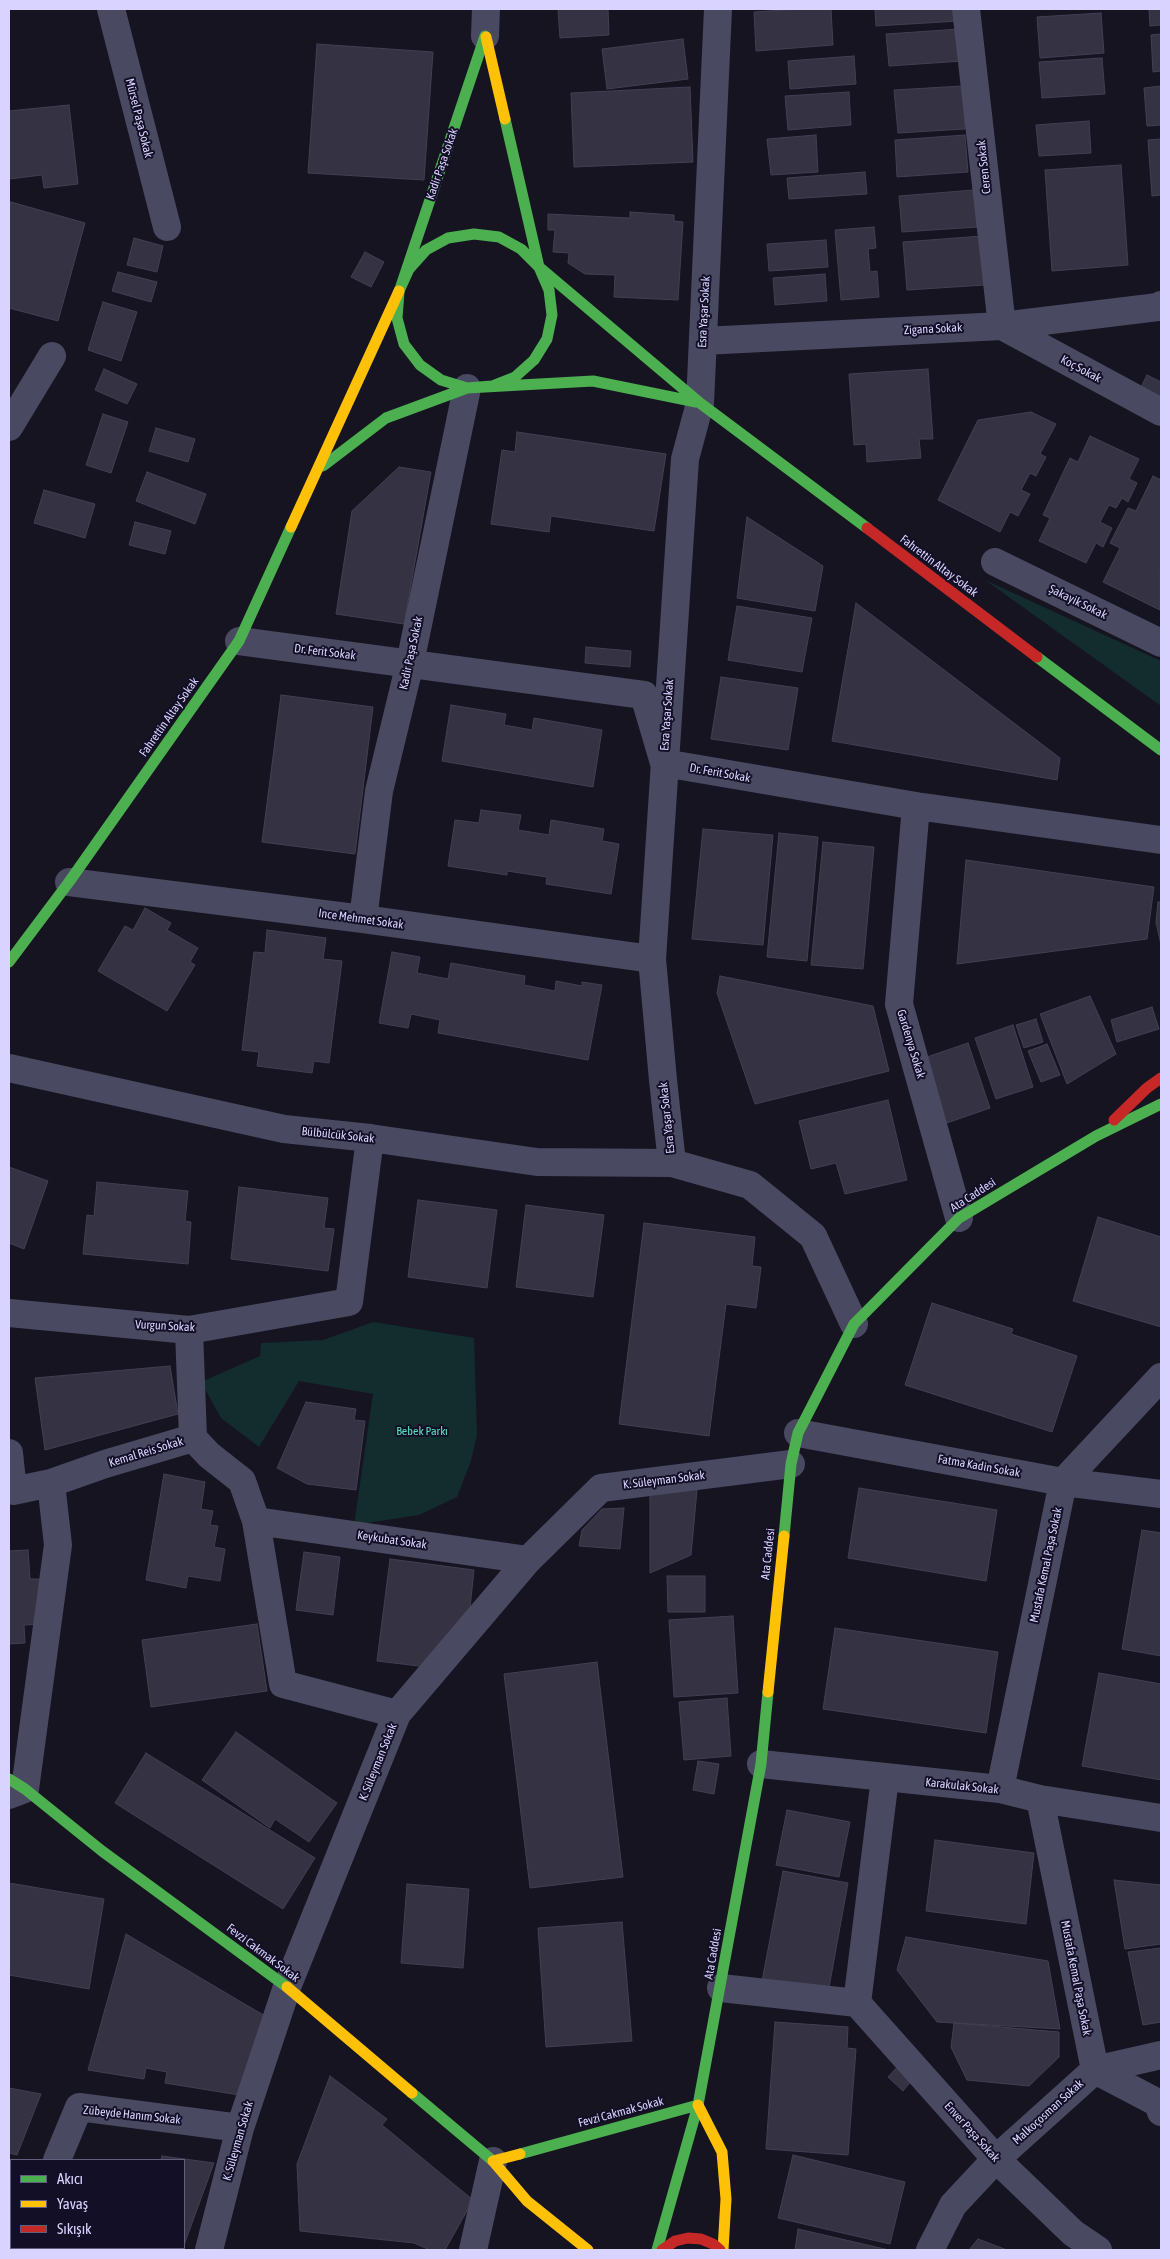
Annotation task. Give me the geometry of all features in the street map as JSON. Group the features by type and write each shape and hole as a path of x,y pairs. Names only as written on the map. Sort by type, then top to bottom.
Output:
{"street":[{"name":"Mürsel Paşa Sokak","path":"111,9 167,227"},
{"name":"Kadir Paşa Sokak","path":"486,9 485,36 539,267"},
{"name":"Esra Yaşar Sokak","path":"718,9 700,403 685,459 652,959 672,1163 750,1185 813,1236 854,1324"},
{"name":"Ceren Sokak","path":"966,9 1002,326"},
{"name":"Kadir Paşa Sokak","path":"399,292 485,36"},
{"path":"319,468 386,418 467,388 492,386 515,377 534,360 547,339 552,315 549,290 539,267 521,249 499,237 474,234 448,238 426,250 409,268 399,292 397,318 404,344 420,365 441,380 467,388 593,381 700,403"},
{"name":"Fahrettin Altay Sokak","path":"539,267 700,403 1161,750"},
{"name":"Fahrettin Altay Sokak","path":"9,962 69,882 239,641 399,292"},
{"name":"Zigana Sokak","path":"703,341 1002,326 1158,307 1161,305"},
{"name":"Koç Sokak","path":"1002,326 1161,412"},
{"path":"9,427 52,356"},
{"name":"Kadir Paşa Sokak","path":"363,918 379,791 410,663 467,388"},
{"name":"Şakayik Sokak","path":"995,562 1161,643"},
{"name":"Dr. Ferit Sokak","path":"239,641 644,695 664,763 916,806 1161,840"},
{"name":"Gardenya Sokak","path":"916,806 899,1004 959,1218"},
{"name":"Ince Mehmet Sokak","path":"69,882 363,918 652,959"},
{"name":"Bülbülcük Sokak","path":"9,1068 284,1129 370,1138 537,1162 672,1163"},
{"name":"Ata Caddesi","path":"1096,1136 1147,1088 1161,1078"},
{"name":"Ata Caddesi","path":"657,2250 698,2105 761,1764 791,1464 798,1433 854,1324 959,1218 1096,1136 1161,1104"},
{"name":"Vurgun Sokak","path":"9,1313 189,1330 349,1302 370,1138"},
{"path":"189,1330 193,1438"},
{"path":"1063,1482 1161,1376"},
{"name":"Fatma Kadin Sokak","path":"798,1433 1063,1482 1161,1494"},
{"name":"Kemal Reis Sokak","path":"9,1453 13,1491 51,1483 193,1438 209,1455 242,1481 256,1521 283,1684 397,1714"},
{"name":"K. Süleyman Sokak","path":"209,2250 240,2128 287,1987 397,1714 528,1560 601,1488 791,1464"},
{"name":"Mustafa Kemal Paşa Sokak","path":"1000,1789 1063,1482"},
{"path":"14,1788 58,1545 51,1483"},
{"name":"Keykubat Sokak","path":"256,1521 528,1560"},
{"name":"Karakulak Sokak","path":"761,1764 1000,1789 1040,1799 1161,1818"},
{"path":"721,1988 857,2002 885,1778"},
{"name":"Fevzi Cakmak Sokak","path":"14,1788 287,1987 493,2161 527,2201 588,2250"},
{"name":"Mustafa Kemal Paşa Sokak","path":"1040,1799 1095,2070"},
{"name":"Enver Paşa Sokak","path":"857,2002 996,2159 1073,2234 1098,2250"},
{"path":"1095,2070 1161,2055"},
{"path":"1095,2070 1158,2103 1161,2112"},
{"name":"Malkoçosman Sokak","path":"930,2250 953,2205 996,2159 1095,2070"},
{"path":"662,2250 675,2241 688,2238 701,2239 721,2250 726,2199 722,2152 698,2105"},
{"name":"Fevzi Cakmak Sokak","path":"493,2161 698,2105"},
{"name":"Zübeyde Hanım Sokak","path":"57,2159 79,2107 240,2128"},
{"path":"473,2250 493,2161"}],"green space":[{"path":"985,580 1161,661 1161,706"},
{"name":"Bebek Parkı","path":"373,1322 474,1338 477,1435 471,1461 457,1497 419,1515 354,1525 373,1394 299,1381 259,1447 221,1418 201,1382 260,1356 261,1343 323,1340"}],"building":[{"path":"558,9 608,9 609,35 560,38"},
{"path":"831,9 833,45 756,51 754,12"},
{"path":"875,9 958,9 959,21 876,26"},
{"path":"1149,9 1161,9 1161,25 1150,26"},
{"path":"1101,13 1104,53 1040,58 1037,17"},
{"path":"960,29 963,61 889,66 886,34"},
{"path":"1161,34 1161,71 1153,72 1151,35"},
{"path":"683,39 688,79 607,89 602,49"},
{"path":"317,44 433,52 424,180 308,173"},
{"path":"854,56 856,84 790,89 788,61"},
{"path":"1102,58 1105,94 1042,98 1039,62"},
{"path":"962,86 965,129 898,133 894,90"},
{"path":"1161,86 1161,125 1147,126 1144,88"},
{"path":"690,87 693,162 574,167 571,93"},
{"path":"849,92 851,125 788,130 785,96"},
{"path":"69,105 78,184 44,188 42,175 9,179 9,111"},
{"path":"1089,121 1091,153 1039,156 1036,125"},
{"path":"816,135 818,172 771,175 767,139"},
{"path":"965,135 968,172 897,177 895,140"},
{"path":"1161,139 1161,195 1152,196 1148,140"},
{"path":"1121,165 1128,265 1052,271 1045,170"},
{"path":"865,172 867,194 789,199 787,178"},
{"path":"974,190 977,227 902,232 899,196"},
{"path":"11,202 85,223 58,321 9,308 9,212"},
{"path":"630,212 674,215 674,221 683,222 678,300 614,297 615,275 585,274 568,263 569,253 553,252 555,230 548,230 548,214 630,218"},
{"path":"874,227 876,248 868,249 870,272 877,271 879,297 841,300 835,230"},
{"path":"982,236 985,285 907,290 903,242"},
{"path":"134,238 163,246 157,272 127,265"},
{"path":"826,240 828,267 769,271 767,244"},
{"path":"365,252 384,262 371,287 351,277"},
{"path":"118,272 157,282 151,302 112,291"},
{"path":"825,274 827,301 775,305 773,278"},
{"path":"103,302 137,312 121,361 88,350"},
{"path":"104,369 137,384 127,404 95,390"},
{"path":"928,369 933,439 919,439 921,458 867,462 866,444 854,445 849,374"},
{"path":"1147,375 1161,382 1161,404 1138,393"},
{"path":"1031,412 1056,424 1040,454 1046,457 1036,476 1030,473 1021,490 1030,494 1018,516 1010,512 1000,532 938,500 978,420"},
{"path":"103,414 128,422 111,473 86,465"},
{"path":"156,428 195,439 188,462 149,451"},
{"path":"517,432 666,454 654,531 551,516 549,532 491,524 502,450 515,452"},
{"path":"1090,436 1139,459 1129,479 1137,483 1128,502 1122,498 1116,508 1109,505 1100,522 1112,528 1103,547 1096,543 1086,563 1039,541 1050,518 1043,515 1070,458 1078,462"},
{"path":"399,467 431,472 404,624 336,614 352,511"},
{"path":"147,472 206,494 195,524 136,501"},
{"path":"1153,476 1161,480 1160,610 1103,582 1120,548 1110,543 1128,508 1136,511"},
{"path":"44,490 95,504 85,538 34,523"},
{"path":"747,517 823,566 815,611 737,598"},
{"path":"135,522 171,531 165,554 129,545"},
{"path":"856,603 1060,758 1057,780 832,741"},
{"path":"737,606 812,618 802,672 728,660"},
{"path":"586,647 631,651 630,667 585,663"},
{"path":"721,677 798,688 788,750 711,739"},
{"path":"281,695 373,707 355,854 262,842"},
{"path":"451,705 506,714 504,725 532,730 534,718 602,730 593,787 442,761"},
{"path":"481,810 521,815 518,830 549,835 551,820 604,829 602,841 619,844 611,894 546,884 547,877 507,871 507,875 448,866 455,820 479,823"},
{"path":"703,829 773,835 763,945 692,939"},
{"path":"779,833 818,837 807,961 767,957"},
{"path":"823,842 874,847 863,969 811,965"},
{"path":"966,860 1154,887 1147,939 957,964"},
{"path":"1158,902 1161,902 1161,945 1156,922"},
{"path":"145,908 171,923 167,930 198,948 190,962 195,965 167,1011 98,971 125,926 133,930"},
{"path":"267,930 326,938 323,959 342,961 329,1063 314,1061 312,1073 257,1066 259,1052 242,1050 254,952 265,953"},
{"path":"392,952 420,957 417,973 448,979 451,963 525,976 524,985 555,991 556,981 582,986 582,982 602,985 588,1060 438,1033 440,1020 411,1014 408,1028 379,1023"},
{"path":"720,976 873,1006 889,1071 755,1104 717,993"},
{"path":"1090,996 1116,1054 1067,1084 1040,1014"},
{"path":"1152,1007 1159,1029 1117,1042 1111,1020"},
{"path":"1036,1019 1043,1042 1024,1048 1016,1025"},
{"path":"1013,1025 1033,1087 996,1099 975,1038"},
{"path":"968,1043 990,1108 941,1125 918,1060"},
{"path":"1047,1044 1060,1075 1041,1082 1028,1051"},
{"path":"888,1100 907,1180 845,1194 836,1163 811,1169 799,1121"},
{"path":"9,1167 48,1181 24,1249 9,1243"},
{"path":"97,1182 188,1191 185,1221 191,1222 188,1264 83,1254 87,1215 94,1216"},
{"path":"239,1187 328,1198 324,1228 334,1229 328,1271 231,1259"},
{"path":"418,1200 497,1210 487,1288 408,1277"},
{"path":"526,1205 604,1215 593,1297 516,1287"},
{"path":"1098,1217 1161,1237 1161,1327 1073,1301"},
{"path":"644,1223 755,1237 752,1266 761,1267 756,1308 726,1304 709,1436 619,1424"},
{"path":"932,1303 1013,1329 1011,1334 1077,1356 1052,1432 905,1385"},
{"path":"170,1366 178,1414 45,1450 35,1378"},
{"path":"306,1402 356,1409 354,1420 365,1421 356,1490 307,1484 277,1468"},
{"path":"164,1474 205,1482 201,1509 213,1511 210,1525 218,1526 214,1547 225,1549 220,1581 188,1576 186,1588 146,1580"},
{"path":"650,1486 697,1490 691,1555 650,1573"},
{"path":"859,1488 997,1510 986,1581 848,1558"},
{"path":"624,1508 620,1549 579,1546 582,1530 602,1509"},
{"path":"1142,1530 1161,1533 1161,1656 1122,1649"},
{"path":"28,1550 30,1579 39,1579 42,1624 24,1625 25,1643 9,1644 9,1551"},
{"path":"304,1552 340,1557 333,1615 296,1610"},
{"path":"390,1559 474,1570 469,1617 427,1667 377,1661"},
{"path":"667,1576 705,1576 705,1612 668,1612"},
{"path":"733,1616 738,1693 674,1697 669,1620"},
{"path":"257,1624 267,1691 151,1707 142,1640"},
{"path":"835,1628 998,1652 986,1733 823,1709"},
{"path":"597,1662 623,1877 530,1888 504,1674"},
{"path":"1099,1673 1161,1684 1161,1780 1082,1766"},
{"path":"727,1698 731,1756 684,1760 679,1702"},
{"path":"236,1732 337,1803 309,1842 275,1819 270,1828 202,1780"},
{"path":"146,1753 315,1858 283,1909 115,1803"},
{"path":"698,1761 719,1764 714,1794 693,1790"},
{"path":"787,1810 850,1822 839,1877 776,1865"},
{"path":"935,1840 1034,1853 1026,1924 926,1911"},
{"path":"783,1871 848,1883 828,1993 762,1981"},
{"path":"1114,1880 1161,1885 1161,1944 1125,1949"},
{"path":"9,1883 104,1899 89,1989 9,1975"},
{"path":"407,1884 469,1889 463,1968 401,1963"},
{"path":"622,1922 632,2041 546,2047 538,1928"},
{"path":"126,1934 265,2016 239,2095 165,2083 167,2072 146,2068 144,2079 88,2070"},
{"path":"906,1937 1048,1961 1060,2029 937,2022 897,1970"},
{"path":"1161,1948 1161,2022 1143,2025 1128,1952"},
{"path":"775,2022 848,2027 847,2048 856,2049 848,2155 766,2149"},
{"path":"954,2023 1059,2032 1059,2057 1029,2086 967,2080 951,2047"},
{"path":"900,2064 915,2076 903,2091 888,2077"},
{"path":"330,2076 387,2119 382,2125 473,2200 445,2250 430,2250 414,2243 300,2231 297,2164"},
{"path":"9,2088 41,2094 17,2155 9,2153"},
{"path":"793,2155 905,2182 890,2244 778,2218"},
{"path":"162,2156 184,2159 161,2159"},
{"path":"185,2159 214,2163 185,2242"},
{"path":"798,2229 889,2250 795,2250"},
{"path":"978,2239 1007,2250 969,2250"},
{"path":"126,2249 182,2249 182,2250"}],"traffic: fast":[{"path":"485,36 399,292 397,318 404,344 420,365 441,380 467,388 593,381 696,402"},
{"path":"323,466 386,418 467,388 492,386 515,377 534,360 547,339 552,315 549,290 539,267 505,119"},
{"path":"399,291 409,269 426,250 448,238 474,234 499,237 521,249 539,267 700,403 867,528"},
{"path":"9,962 69,882 239,641 291,527"},
{"path":"1037,657 1161,750"},
{"path":"784,1536 791,1464 798,1433 854,1324 959,1218 1096,1136 1161,1104"},
{"path":"657,2250 698,2105 761,1764 768,1692"},
{"path":"9,1779 25,1789 102,1851 287,1987"},
{"path":"412,2093 493,2161"},
{"path":"520,2154 698,2105"}],"traffic: slow":[{"path":"486,37 505,119"},
{"path":"291,527 399,291"},
{"path":"768,1692 784,1536"},
{"path":"287,1987 412,2093"},
{"path":"698,2105 722,2152 726,2199 723,2250"},
{"path":"520,2154 493,2161 527,2201 588,2250"}],"traffic: jam":[{"path":"867,528 1037,657"},
{"path":"1114,1120 1147,1088 1161,1078"},
{"path":"662,2250 675,2241 688,2238 701,2239 713,2244 720,2250"}]}
